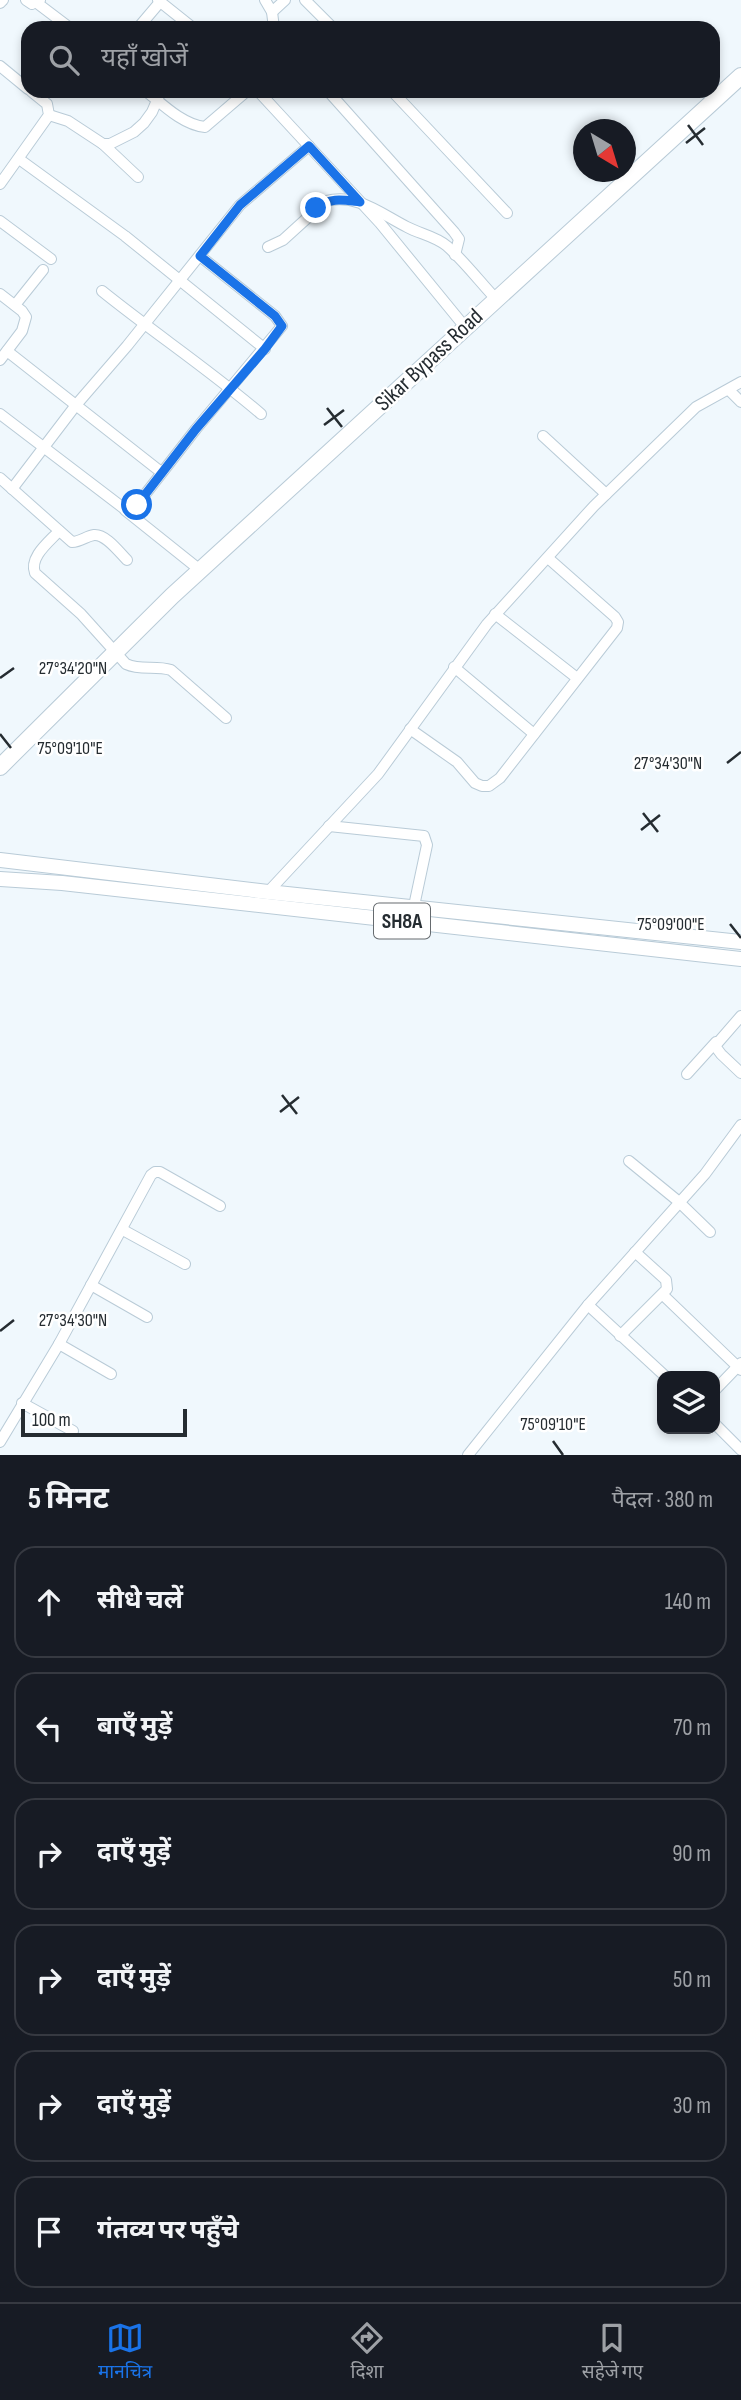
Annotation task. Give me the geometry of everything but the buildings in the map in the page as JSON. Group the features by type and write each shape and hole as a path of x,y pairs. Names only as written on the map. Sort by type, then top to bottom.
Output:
{"highway":[{"name":"Sikar Bypass Road","path":"720,95 741,76"},
{"name":"Sikar Bypass Road","path":"0,766 200,570 717,98"}],"main road":[{"name":"SH8A","path":"0,860 268,892 741,942"},
{"name":"SH8A","path":"0,879 62,883 741,958"}],"street":[{"path":"26,0 32,5 39,2 62,21"},
{"path":"265,0 272,12 273,21"},
{"path":"272,12 285,0"},
{"path":"306,0 326,21"},
{"path":"143,21 159,1 184,21"},
{"path":"0,66 21,83"},
{"path":"39,98 47,104 50,115"},
{"path":"103,144 110,144 134,132 144,123 158,98"},
{"path":"161,98 180,117 205,127 239,98"},
{"path":"264,98 360,202 465,327"},
{"path":"334,98 454,232 459,239 455,255"},
{"path":"399,98 507,213"},
{"path":"50,115 76,125 103,144 138,177"},
{"path":"0,184 50,115"},
{"path":"12,489 76,405 240,205 309,146"},
{"path":"19,159 125,236 265,349"},
{"path":"268,247 283,240 326,201 333,199 360,202 409,229 434,238 455,255 496,299"},
{"path":"0,221 51,259"},
{"path":"123,508 133,510 161,472 282,326 280,320 200,256"},
{"path":"15,305 43,271"},
{"path":"102,292 232,389 261,414"},
{"path":"0,294 26,317 25,324 4,356 76,405 161,472"},
{"path":"268,892 378,774 495,614 606,494 696,407 741,382"},
{"path":"729,390 741,402"},
{"path":"0,414 200,570"},
{"path":"543,436 606,494"},
{"path":"0,478 72,542 93,535 100,536 127,560"},
{"path":"59,531 36,558 32,567 35,573 81,614 126,663 134,668 163,667 171,670 226,718"},
{"path":"410,729 457,762 475,783 482,786 495,783 617,628 618,622 548,558"},
{"path":"495,614 577,678"},
{"path":"454,667 534,734"},
{"path":"329,826 424,836 427,845 414,906"},
{"path":"687,1073 741,1016"},
{"path":"716,1042 715,1046 721,1054 741,1073"},
{"path":"468,1455 588,1305 705,1174 741,1125"},
{"path":"629,1161 710,1232"},
{"path":"0,1442 59,1344 155,1172 160,1172 220,1206"},
{"path":"123,1230 185,1264"},
{"path":"621,1336 667,1289 666,1280 635,1252"},
{"path":"91,1285 147,1317"},
{"path":"663,1294 740,1366 720,1385"},
{"path":"588,1305 660,1371"},
{"path":"59,1344 111,1374"},
{"path":"22,1403 73,1431"},
{"path":"720,1429 740,1448"}],"route":[{"path":"137,505 161,472 282,326 280,320 200,256 240,205 309,146 360,202 333,199 316,208"}]}
